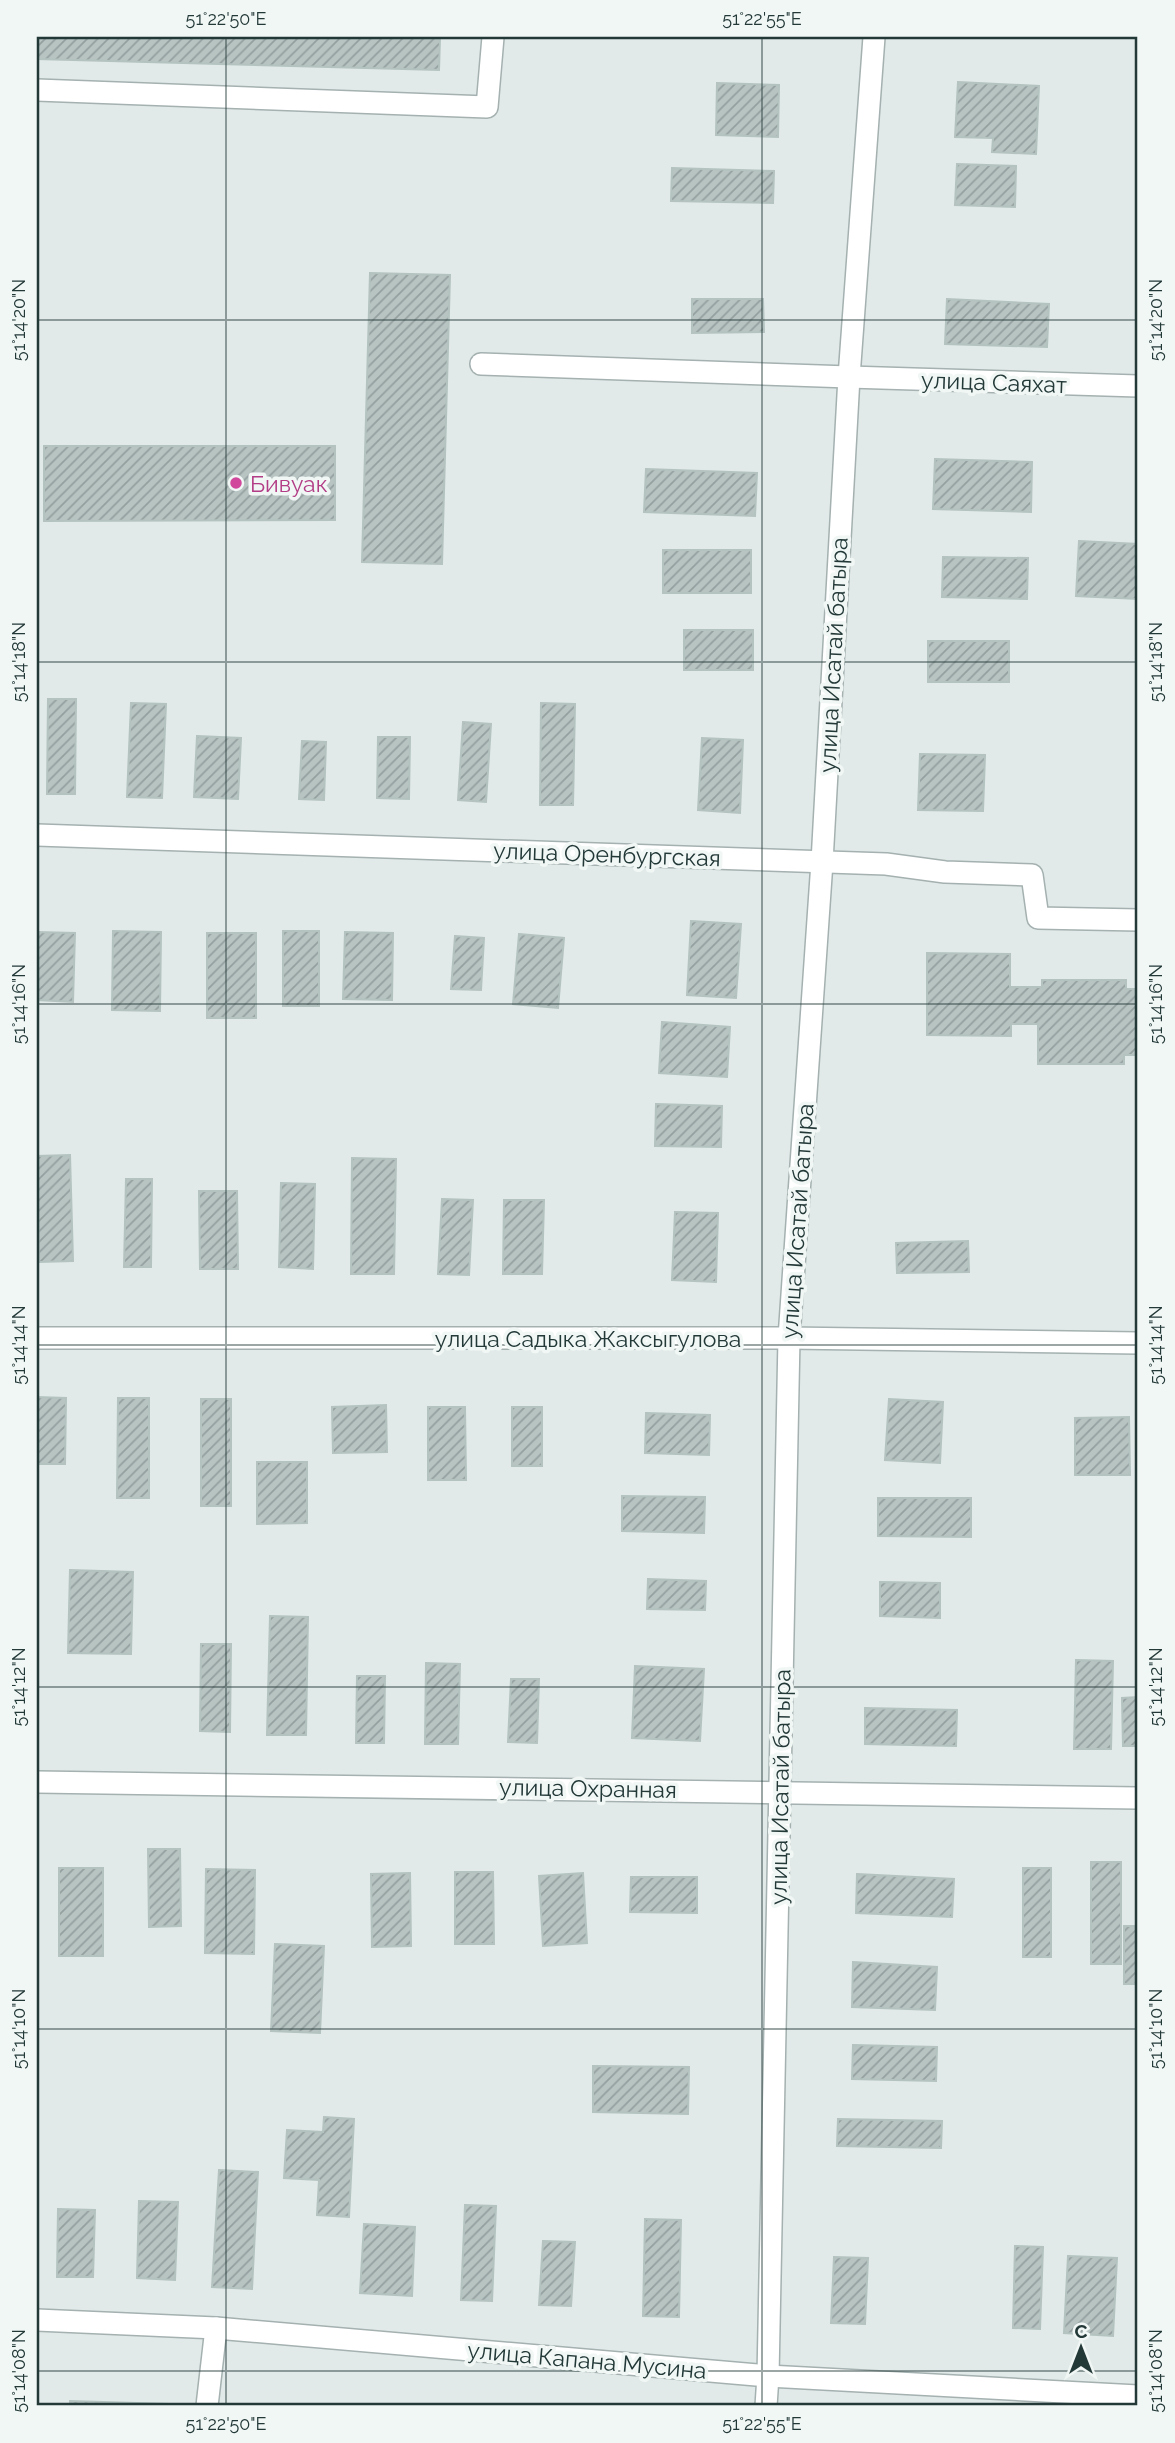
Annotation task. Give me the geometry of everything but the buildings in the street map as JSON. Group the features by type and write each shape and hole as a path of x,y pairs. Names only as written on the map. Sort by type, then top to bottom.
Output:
{"street":[{"path":"37,90 487,107 493,37"},
{"name":"улица Исатай батыра","path":"765,2406 768,2376 789,1338 822,862 849,377 874,37"},
{"name":"улица Саяхат","path":"481,364 1138,386"},
{"name":"улица Оренбургская","path":"37,835 886,864 945,872 1032,875 1038,918 1138,920"},
{"name":"улица Садыка Жаксыгулова","path":"37,1338 789,1338 1138,1343"},
{"name":"улица Охранная","path":"37,1782 1138,1798"},
{"name":"улица Капана Мусина","path":"37,2320 216,2328 768,2376 1138,2396"},
{"path":"207,2406 216,2328"}],"place":[{"name":"Бивуак","path":"236,483"}]}
